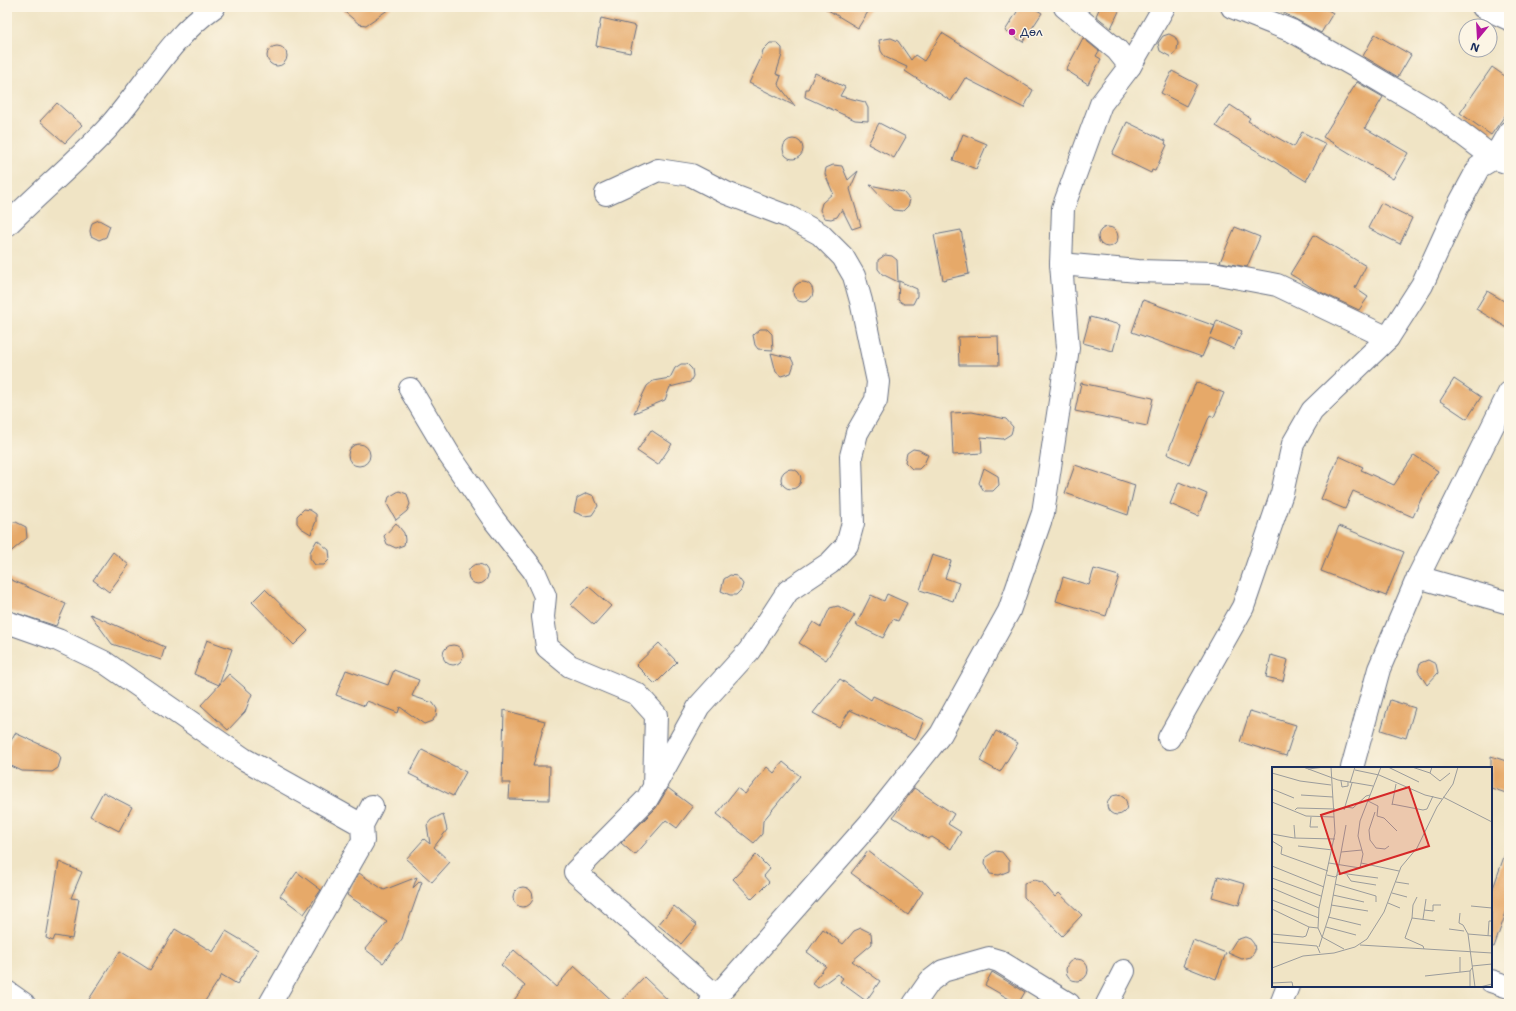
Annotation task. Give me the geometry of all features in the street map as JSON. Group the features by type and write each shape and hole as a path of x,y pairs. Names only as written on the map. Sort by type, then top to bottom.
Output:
{"street":[{"path":"7,226 106,130 174,44 192,25 214,7"},
{"path":"1065,7 1117,50 1130,66"},
{"path":"606,194 658,170 691,175 726,192 789,216 820,234 843,256 854,276 861,301 878,382 876,400 857,433 851,456 853,523 847,545 830,563 788,591 749,651 699,706 647,799 575,872 714,1000 870,823 941,734 1009,611 1044,513 1068,348 1061,264 1063,208 1101,104 1130,66 1164,7"},
{"path":"1232,7 1292,31 1358,68 1433,112 1502,160"},
{"path":"1483,7 1509,19"},
{"path":"1502,160 1509,132"},
{"path":"1168,738 1243,606 1282,493 1293,444 1308,417 1312,411 1388,338 1422,285 1457,208 1479,167 1502,160"},
{"path":"1061,264 1138,271 1213,273 1277,285 1388,338"},
{"path":"410,389 450,456 494,520 534,571 545,596 544,617 548,647 570,666 637,694 656,715 654,787"},
{"path":"1352,767 1379,669 1418,577 1507,403"},
{"path":"1418,577 1509,603"},
{"path":"7,622 58,640 104,662 244,759 367,816 363,841 270,1004"},
{"path":"914,1004 930,981 943,971 989,958 999,961 1069,1004"},
{"path":"1107,1004 1124,971"},
{"path":"1492,981 1509,987"},
{"path":"1281,1004 1288,987"},
{"path":"7,992 24,1004"}],"building":[{"path":"339,7 392,7 366,25 359,24"},
{"path":"823,7 871,7 858,28"},
{"path":"1020,7 1032,7 1042,13 1023,42 1005,31"},
{"path":"1100,7 1121,7 1111,28 1096,16"},
{"path":"1273,7 1323,7 1333,13 1321,33"},
{"path":"601,18 636,26 630,53 596,46"},
{"path":"942,33 1033,90 1024,108 965,78 951,101 905,71 907,67 885,57 881,51 879,40 891,38 898,41 911,60 915,55 924,61"},
{"path":"1169,34 1175,37 1178,43 1177,50 1171,57 1160,51 1158,43 1163,36"},
{"path":"1375,34 1411,55 1398,77 1363,56"},
{"path":"1083,38 1099,51 1096,56 1101,59 1088,84 1066,70"},
{"path":"770,43 777,43 782,48 782,55 776,74 781,76 778,84 795,106 749,83 761,58 763,50"},
{"path":"277,46 284,49 287,56 284,63 277,66 270,63 267,56 270,49"},
{"path":"1492,67 1509,79 1509,110 1491,135 1460,113"},
{"path":"1172,71 1197,84 1186,106 1161,93"},
{"path":"815,73 845,87 840,96 865,102 868,108 868,121 855,120 805,97 806,89 808,89"},
{"path":"1357,82 1383,97 1365,128 1408,153 1393,179 1323,137"},
{"path":"57,103 82,125 65,143 40,121"},
{"path":"1230,105 1250,118 1248,121 1294,147 1302,132 1326,144 1306,181 1216,126"},
{"path":"1127,122 1166,141 1165,144 1167,145 1155,171 1152,170 1151,173 1112,154"},
{"path":"879,123 906,137 894,158 868,144"},
{"path":"963,134 987,144 976,169 953,160"},
{"path":"793,139 800,142 803,149 800,156 793,159 786,156 783,149 786,142"},
{"path":"833,165 842,166 848,180 858,171 850,189 861,226 852,229 842,209 837,217 831,219 824,218 820,210 822,203 833,193 825,174 826,168"},
{"path":"870,185 903,192 910,200 908,206 903,211 893,210"},
{"path":"1381,203 1412,218 1400,244 1368,228"},
{"path":"99,220 110,226 106,237 99,240 91,236 90,231 92,223"},
{"path":"1108,227 1115,230 1118,237 1115,244 1108,247 1101,244 1098,237 1101,230"},
{"path":"1235,227 1260,237 1247,267 1220,262"},
{"path":"961,230 969,274 943,280 934,235"},
{"path":"1314,235 1366,266 1355,288 1368,297 1359,310 1316,290 1290,274"},
{"path":"885,255 892,256 897,260 898,282 882,274 878,269 878,260"},
{"path":"899,281 917,289 917,296 913,304 904,304 898,300"},
{"path":"803,282 810,285 813,292 810,299 803,302 796,299 793,292 796,285"},
{"path":"1487,291 1509,304 1509,329 1476,309"},
{"path":"1143,300 1215,326 1217,320 1242,331 1234,349 1210,338 1202,357 1132,332"},
{"path":"1090,317 1120,325 1113,351 1083,343"},
{"path":"760,329 767,329 772,334 773,350 758,349 755,345 753,335"},
{"path":"998,336 999,365 959,365 958,337"},
{"path":"771,353 791,358 794,364 791,373 781,376 776,372"},
{"path":"681,364 687,364 692,369 693,376 690,382 670,387 665,400 634,413 647,386 653,381 670,378 675,368"},
{"path":"1454,379 1481,397 1467,419 1440,401"},
{"path":"1196,382 1224,393 1214,417 1210,415 1189,464 1167,454"},
{"path":"1081,383 1153,398 1147,426 1075,411"},
{"path":"972,412 1006,419 1013,427 1011,434 1003,439 981,437 982,453 953,455 951,413"},
{"path":"651,430 672,444 658,465 637,451"},
{"path":"355,444 363,444 370,451 370,459 363,466 355,466 348,459 348,451"},
{"path":"913,449 919,450 928,455 924,464 919,469 912,469 905,462 907,453"},
{"path":"1414,455 1438,471 1422,497 1413,517 1353,491 1345,509 1321,499 1339,456 1363,467 1361,470 1394,485"},
{"path":"1075,465 1135,485 1128,515 1065,493"},
{"path":"984,468 998,476 999,485 993,491 984,491 979,483"},
{"path":"791,469 798,472 801,479 798,486 791,489 784,486 781,479 784,472"},
{"path":"1179,482 1207,494 1198,516 1170,504"},
{"path":"399,491 407,494 410,504 407,511 396,520 387,504 389,497"},
{"path":"587,493 594,496 598,506 592,515 584,516 574,512 577,498"},
{"path":"304,509 310,510 316,514 316,521 311,534 301,528 297,523 297,516"},
{"path":"16,522 26,527 27,538 7,555 7,523"},
{"path":"396,523 404,533 405,540 404,545 396,548 387,544 384,536"},
{"path":"1339,526 1404,552 1386,596 1321,571"},
{"path":"317,540 329,550 330,559 324,565 315,565 310,558 310,552"},
{"path":"113,552 129,565 109,592 93,580"},
{"path":"932,555 951,561 945,578 959,583 953,601 920,590"},
{"path":"478,564 485,567 488,574 485,581 478,584 471,581 468,574 471,567"},
{"path":"1094,569 1119,576 1106,616 1056,601 1063,577 1089,585"},
{"path":"730,575 737,576 743,584 741,590 736,595 730,595 721,591 724,579"},
{"path":"7,578 66,604 56,626 7,610"},
{"path":"588,586 611,606 594,625 571,605"},
{"path":"265,589 308,631 294,645 252,602"},
{"path":"887,594 907,603 898,621 893,619 883,638 856,625 871,595 884,601"},
{"path":"838,606 855,615 826,660 799,643 813,622 821,627 830,608"},
{"path":"90,614 165,647 161,660 112,644"},
{"path":"207,640 232,649 219,685 194,674"},
{"path":"659,643 677,662 655,684 636,665"},
{"path":"453,645 460,648 463,655 460,662 453,665 446,662 443,655 446,648"},
{"path":"1271,655 1288,660 1283,681 1266,677"},
{"path":"1428,660 1436,664 1438,673 1427,685 1418,671 1420,663"},
{"path":"346,670 388,685 394,670 419,680 412,696 433,703 437,709 436,716 432,721 424,724 400,707 398,713 367,701 365,706 336,695"},
{"path":"229,674 252,694 245,712 228,730 201,705"},
{"path":"840,679 871,700 873,696 924,720 915,740 850,710 839,727 813,713"},
{"path":"1390,700 1415,708 1406,738 1381,730"},
{"path":"504,710 545,721 533,766 550,766 549,800 509,799 510,783 502,783"},
{"path":"1250,711 1296,725 1286,756 1240,742"},
{"path":"996,731 1018,743 1000,772 980,761"},
{"path":"15,733 57,752 61,758 58,768 52,772 22,771 7,764 7,748"},
{"path":"422,750 466,772 453,796 409,774"},
{"path":"1491,756 1509,762 1509,794 1492,788"},
{"path":"783,762 800,776 763,821 762,834 754,843 717,814 737,788 745,794 767,767 774,773"},
{"path":"668,788 693,807 677,828 666,820 635,855 621,843 656,808"},
{"path":"914,788 954,814 948,824 961,832 951,849 932,837 928,839 893,817"},
{"path":"103,792 132,807 119,831 90,816"},
{"path":"1117,795 1124,798 1127,805 1124,812 1117,815 1110,812 1107,805 1110,798"},
{"path":"443,814 447,830 434,847 450,862 432,882 406,859 424,839 430,844 427,825 431,820"},
{"path":"868,851 923,892 908,915 851,873"},
{"path":"995,851 1002,852 1009,861 1009,871 999,875 990,874 985,863 986,857"},
{"path":"1506,851 1509,851 1509,904 1494,947 1492,946 1492,891"},
{"path":"756,855 770,869 764,876 769,882 752,899 733,879"},
{"path":"59,862 82,872 71,898 79,899 72,939 55,936 53,941 46,938"},
{"path":"297,872 321,890 304,914 280,896"},
{"path":"359,873 384,890 417,877 413,888 420,881 422,882 402,939 383,963 365,949 387,922 347,895"},
{"path":"1218,876 1245,884 1239,905 1212,897"},
{"path":"1034,880 1042,882 1055,897 1059,893 1082,915 1062,936 1024,897 1024,883"},
{"path":"523,887 530,890 533,897 530,904 523,907 516,904 513,897 516,890"},
{"path":"674,906 697,925 681,944 658,925"},
{"path":"861,928 871,933 872,944 852,961 880,981 866,1001 840,982 843,978 837,974 818,988 812,983 826,966 807,952 823,929 843,944 854,931"},
{"path":"175,929 213,952 226,931 258,950 237,984 222,975 203,1004 86,1004 120,951 150,970"},
{"path":"1245,937 1250,939 1254,944 1255,951 1251,957 1242,959 1228,953 1236,940"},
{"path":"1193,940 1226,953 1216,979 1183,966"},
{"path":"514,950 556,987 574,966 616,1004 511,1004 525,986 501,965"},
{"path":"1077,959 1085,962 1088,970 1085,978 1077,981 1069,978 1066,970 1069,962"},
{"path":"992,972 1025,992 1018,1004 985,985"},
{"path":"644,977 672,1004 618,1004"}],"place":[{"name":"Дөл","path":"1012,32"}]}
